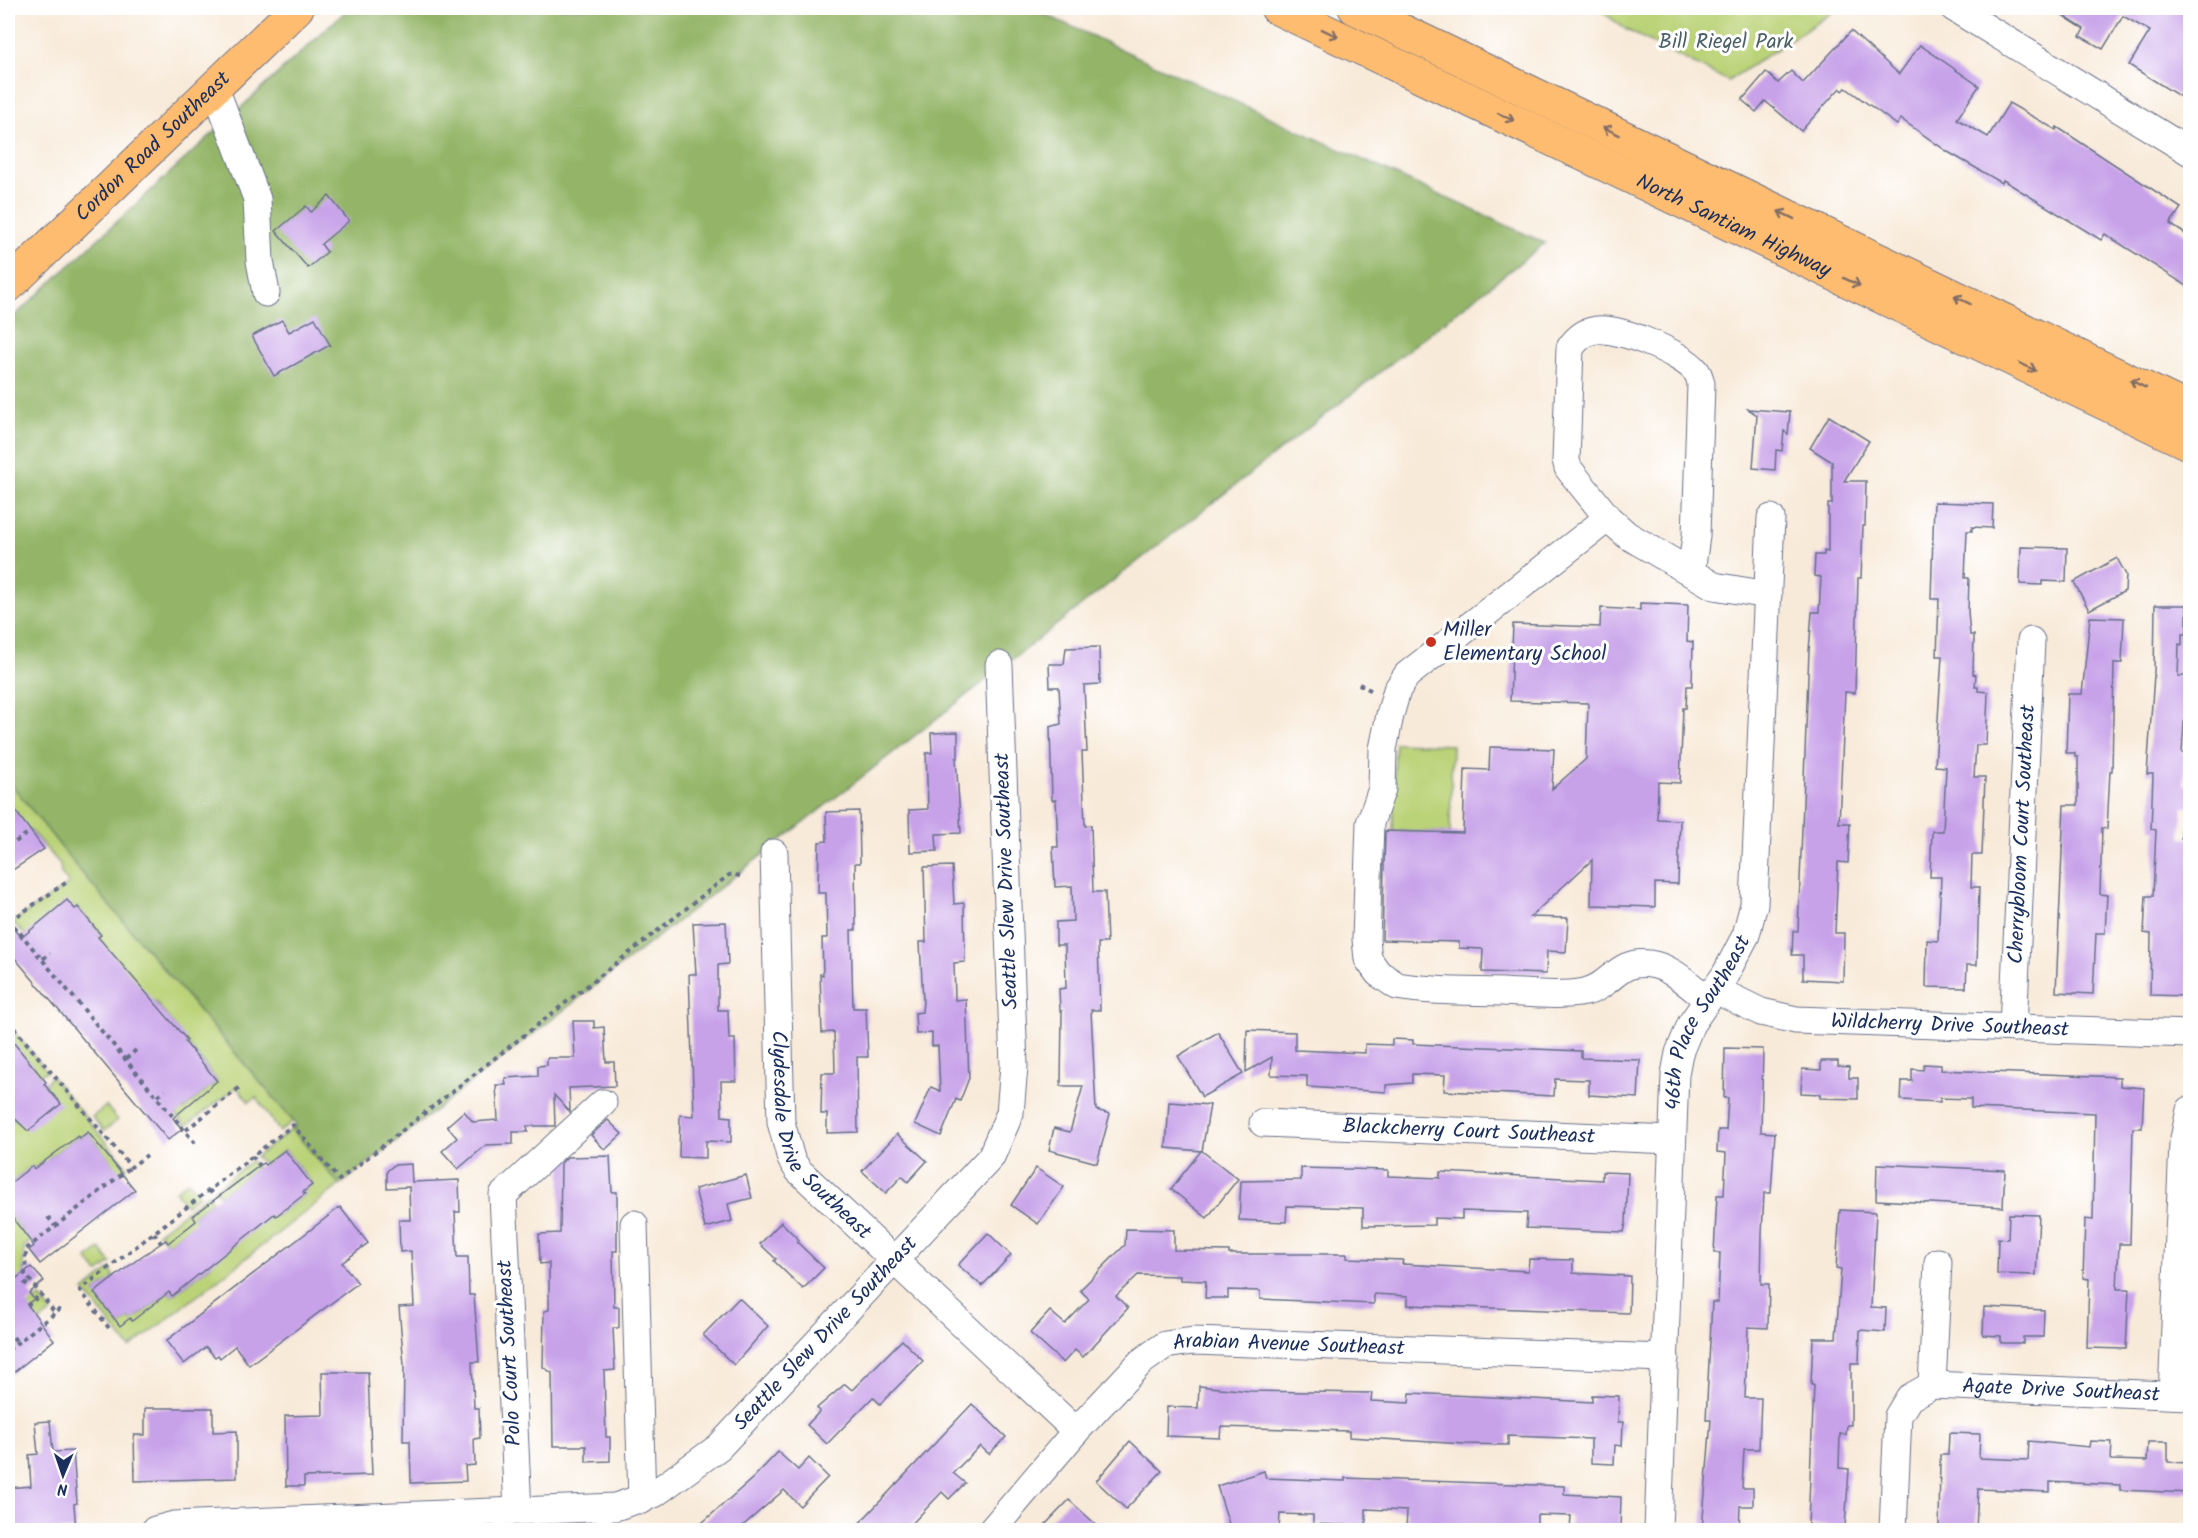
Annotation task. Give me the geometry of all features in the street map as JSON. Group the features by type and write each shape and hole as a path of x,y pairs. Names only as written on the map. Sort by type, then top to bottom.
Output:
{"main road":[{"name":"Cordon Road Southeast","path":"8,286 297,8"},
{"name":"North Santiam Highway","path":"1277,8 2190,444"},
{"name":"North Santiam Highway","path":"1355,8 2190,410"}],"street":[{"path":"1954,8 2190,152"},
{"path":"215,88 257,199 260,261 266,293"},
{"path":"1690,573 1696,536 1701,384 1698,372 1691,365 1653,345 1615,331 1592,331 1576,340 1570,348 1566,460 1568,468 1608,519 1627,535 1690,573 1714,586 1768,595"},
{"name":"46th Place Southeast","path":"1658,1530 1672,1140 1679,1053 1691,1024 1712,995 1746,936 1754,904 1771,518"},
{"name":"Wildcherry Drive Southeast","path":"1608,519 1407,675 1397,690 1383,749 1382,789 1370,823 1366,939 1368,960 1378,973 1397,986 1536,993 1585,992 1601,985 1615,972 1633,963 1651,964 1668,970 1712,995 1761,1012 1796,1020 2190,1034"},
{"name":"Cherrybloom Court Southeast","path":"2013,1028 2031,641"},
{"name":"Seattle Slew Drive Southeast","path":"155,1530 174,1525 518,1511 615,1519 670,1484 719,1447 990,1157 1010,1113 1014,1066 999,665"},
{"name":"Clydesdale Drive Southeast","path":"774,853 779,1097 784,1139 798,1170 893,1262 1077,1431"},
{"name":"Polo Court Southeast","path":"518,1511 503,1195 603,1103"},
{"path":"2181,1396 2183,1144 2190,1110"},
{"name":"Blackcherry Court Southeast","path":"1263,1123 1672,1140"},
{"path":"634,1224 642,1500"},
{"path":"1893,1530 1898,1416 1909,1398 1932,1386 1938,1262"},
{"name":"Arabian Avenue Southeast","path":"992,1530 1077,1431 1141,1362 1165,1345 1193,1341 1665,1358"},
{"name":"Agate Drive Southeast","path":"1932,1386 2181,1396"}],"path":[{"path":"8,846 31,831"},
{"path":"109,1328 80,1290 293,1125 339,1180 729,875 734,874 741,878"},
{"path":"10,921 67,882"},
{"path":"8,914 10,921 195,1143"},
{"path":"43,959 50,953"},
{"path":"80,1004 85,1000"},
{"path":"8,1021 12,1029 131,1167"},
{"path":"126,1059 137,1049"},
{"path":"45,1076 51,1072"},
{"path":"186,1130 239,1088"},
{"path":"158,1096 165,1090"},
{"path":"8,1350 57,1311 25,1274 26,1249 147,1155"},
{"path":"252,1156 260,1166"},
{"path":"95,1186 99,1192"},
{"path":"209,1190 214,1196"},
{"path":"48,1217 55,1226"},
{"path":"154,1233 161,1243"},
{"path":"112,1265 115,1270"},
{"path":"24,1286 30,1280"},
{"path":"27,1306 41,1294"},
{"path":"13,1336 17,1342"}],"green space":[{"path":"349,8 1031,8 1545,243 340,1185 292,1129 296,1126 293,1121 77,867 8,780 8,322"},
{"name":"Bill Riegel Park","path":"1597,8 1839,8 1728,81 1627,30"},
{"path":"1395,743 1452,745 1450,833 1393,831"},
{"path":"8,780 77,867 293,1121 280,1132 256,1097 249,1102 237,1087 186,1126 161,1097 167,1092 183,1110 217,1081 155,1001 121,1029 105,946 98,937 101,934 77,907 43,956 13,922 69,884 61,873 60,864 30,830 10,844 24,824 8,801"},
{"path":"14,1032 47,1071 37,1076 10,1039"},
{"path":"51,1076 127,1167 100,1189 114,1165 88,1132 80,1138 78,1136 49,1158 45,1165 42,1163 34,1169 32,1166 8,1185 8,1112 18,1123"},
{"path":"106,1106 118,1120 104,1131 92,1117"},
{"path":"292,1129 340,1185 130,1348 84,1291 111,1269 114,1278 94,1293 120,1326 130,1318 132,1321 161,1299 167,1290 172,1296 211,1265 185,1230 168,1243 158,1233 208,1194 212,1202 193,1216 220,1251 274,1214 276,1216 305,1194 303,1192 312,1184 285,1150 265,1165 256,1157"},
{"path":"251,1161 257,1168 221,1195 214,1190"},
{"path":"188,1181 199,1195 186,1205 175,1191"},
{"path":"8,1212 23,1232 51,1226 24,1247 23,1275 10,1284 8,1281"},
{"path":"100,1249 111,1263 98,1273 87,1259"},
{"path":"40,1297 52,1312 19,1338 27,1307"}],"building":[{"path":"2051,8 2190,8 2190,103 2129,65 2150,31 2123,16 2103,49 2080,36 2084,29"},
{"path":"1851,31 1899,74 1920,45 1979,86 1957,119 1988,137 2009,103 2056,130 2057,127 2181,208 2170,224 2190,237 2190,288 2105,234 2101,240 2003,180 2002,183 1948,152 1901,119 1897,125 1846,88 1843,91 1840,88 1801,131 1765,101 1756,112 1742,100 1766,72 1778,83 1791,71 1803,83"},
{"path":"329,196 349,221 321,244 327,252 308,268 276,231 306,206 311,212"},
{"path":"315,318 330,345 274,376 252,336 282,320 289,332"},
{"path":"1748,409 1790,412 1788,434 1784,431 1782,451 1776,450 1775,470 1753,468 1757,415"},
{"path":"1829,416 1869,441 1844,481 1866,481 1861,578 1858,578 1855,693 1845,692 1839,823 1850,823 1848,863 1838,862 1835,933 1844,933 1843,981 1803,979 1803,955 1792,955 1793,931 1798,931 1812,612 1819,612 1821,577 1814,576 1815,555 1824,555 1824,551 1828,552 1828,504 1832,504 1832,462 1810,448"},
{"path":"1934,502 1993,504 1992,528 1972,527 1972,531 1967,531 1965,578 1969,578 1970,635 1974,635 1973,674 1976,675 1975,687 1978,687 1978,691 1988,692 1986,745 1976,745 1974,777 1985,777 1982,855 1972,855 1971,887 1979,887 1977,965 1967,965 1966,988 1926,987 1927,940 1938,941 1941,877 1930,877 1932,831 1943,831 1946,767 1935,766 1942,656 1937,656 1939,599 1931,599"},
{"path":"2021,547 2067,548 2066,582 2042,581 2042,585 2020,584"},
{"path":"2117,558 2126,575 2125,591 2089,610 2074,582"},
{"path":"1640,603 1688,605 1687,641 1693,642 1692,686 1687,686 1686,708 1683,708 1680,783 1658,782 1657,819 1680,820 1678,884 1655,883 1655,907 1591,905 1592,860 1530,917 1568,918 1566,952 1547,951 1546,974 1482,972 1483,949 1459,948 1459,942 1382,940 1385,831 1463,833 1465,769 1489,770 1490,747 1554,749 1552,789 1586,759 1588,703 1510,701 1513,624 1600,627 1601,608 1640,610"},
{"path":"2155,605 2187,605 2187,634 2182,634 2182,645 2179,644 2178,676 2186,676 2186,699 2189,699 2188,722 2184,722 2182,753 2185,753 2184,785 2190,785 2190,807 2183,807 2181,838 2190,839 2189,996 2150,995 2151,934 2144,933 2146,896 2153,896 2156,830 2151,829 2153,774 2147,774 2154,675"},
{"path":"2090,617 2124,618 2122,663 2114,663 2112,771 2110,771 2107,829 2102,828 2100,894 2107,895 2105,933 2096,933 2093,994 2056,992 2064,805 2078,805 2078,757 2075,757 2075,753 2066,753 2068,694 2082,694"},
{"path":"1099,647 1100,684 1084,685 1087,752 1082,752 1085,826 1091,825 1093,892 1105,892 1107,943 1098,943 1100,1010 1091,1010 1096,1110 1110,1114 1097,1163 1049,1150 1054,1128 1070,1132 1083,1086 1061,1086 1062,1011 1060,1011 1059,989 1066,988 1065,945 1056,945 1056,922 1073,921 1072,886 1055,887 1053,847 1058,847 1056,800 1052,800 1050,727 1061,724 1059,687 1050,687 1049,664 1064,664 1066,648"},
{"path":"958,732 958,758 956,758 961,833 936,834 937,851 910,852 909,810 928,809 926,753 932,753 931,733"},
{"path":"8,801 44,849 8,873"},
{"path":"859,811 860,863 855,863 856,930 851,930 853,1008 866,1008 868,1057 857,1057 858,1132 827,1133 827,1114 821,1114 822,1073 835,1073 834,1032 822,1033 820,974 823,975 822,938 827,938 826,893 818,893 819,842 827,841 826,812"},
{"path":"952,866 954,904 964,903 965,962 954,963 955,1000 966,999 969,1078 960,1101 956,1099 941,1136 915,1124 931,1087 940,1091 938,1046 932,1046 932,1033 916,1034 915,1013 922,1012 923,1001 920,942 926,942 924,867"},
{"path":"67,900 75,909 78,907 101,935 98,937 187,1040 185,1042 217,1081 173,1118 182,1129 168,1140 8,950 8,922 21,938"},
{"path":"726,922 728,964 718,965 718,1010 728,1010 729,1039 735,1039 736,1081 721,1081 722,1116 731,1117 731,1142 706,1141 706,1158 679,1157 680,1115 694,1116 689,974 696,974 693,923"},
{"path":"573,1021 594,1021 594,1028 604,1027 606,1062 614,1062 615,1086 569,1088 570,1112 554,1095 555,1126 527,1126 528,1132 513,1132 513,1144 486,1145 458,1169 442,1151 457,1138 447,1126 464,1111 473,1122 498,1120 496,1085 506,1085 505,1078 538,1076 538,1066 547,1065 547,1058 575,1058"},
{"path":"1247,1030 1295,1032 1295,1050 1365,1053 1365,1044 1392,1045 1392,1039 1413,1040 1413,1044 1581,1051 1581,1058 1640,1060 1638,1098 1589,1095 1589,1080 1555,1079 1554,1096 1444,1091 1445,1075 1412,1074 1412,1083 1386,1085 1386,1092 1307,1087 1307,1076 1271,1075 1272,1057 1246,1072"},
{"path":"1218,1032 1243,1074 1202,1097 1178,1056"},
{"path":"8,1036 61,1104 28,1131 8,1112"},
{"path":"1725,1048 1763,1049 1761,1132 1775,1133 1771,1193 1764,1193 1762,1234 1761,1284 1769,1284 1768,1328 1748,1327 1745,1398 1761,1398 1759,1449 1744,1449 1742,1488 1753,1488 1753,1506 1740,1506 1739,1530 1702,1530 1711,1420 1706,1420 1712,1302 1718,1302 1720,1253 1714,1253 1717,1195 1724,1195 1726,1153 1717,1152 1718,1130 1726,1130 1728,1098 1724,1098"},
{"path":"1821,1061 1838,1061 1838,1066 1849,1067 1849,1078 1858,1078 1858,1099 1820,1098 1820,1094 1801,1093 1802,1069 1821,1070"},
{"path":"1924,1064 1941,1065 1941,1070 2120,1077 2120,1086 2144,1088 2142,1128 2133,1128 2130,1244 2119,1244 2117,1289 2129,1289 2126,1349 2087,1348 2089,1279 2083,1278 2085,1219 2093,1220 2095,1113 1971,1108 1971,1099 1940,1098 1940,1102 1901,1100 1902,1081 1912,1081 1912,1069 1923,1070"},
{"path":"1169,1102 1210,1105 1202,1151 1238,1179 1207,1218 1171,1189 1201,1151 1166,1148"},
{"path":"608,1120 622,1134 605,1150 591,1135"},
{"path":"88,1132 135,1190 40,1264 29,1250 34,1246 8,1212 8,1185 32,1166 34,1169 78,1136 80,1138"},
{"path":"897,1134 927,1161 908,1182 902,1176 886,1193 862,1171"},
{"path":"285,1150 312,1185 303,1192 305,1194 276,1216 274,1214 172,1296 169,1292 132,1321 130,1318 120,1326 94,1293 142,1256 166,1240 168,1243 196,1221 193,1216 263,1163 265,1165"},
{"path":"610,1156 612,1192 617,1192 617,1251 613,1251 614,1307 619,1307 619,1328 613,1328 615,1370 604,1371 606,1437 610,1437 610,1461 586,1462 586,1446 553,1446 552,1373 543,1367 544,1311 549,1310 549,1263 540,1264 539,1234 560,1233 561,1163 567,1157"},
{"path":"411,1164 412,1182 459,1180 460,1212 455,1212 457,1257 468,1257 469,1295 474,1295 479,1362 472,1362 474,1408 479,1408 480,1438 474,1439 475,1465 465,1466 466,1481 411,1483 410,1441 403,1441 404,1365 399,1307 414,1306 411,1251 400,1252 399,1220 410,1220 409,1187 387,1188 387,1171 394,1165"},
{"path":"1877,1164 2005,1170 2003,1207 1876,1200"},
{"path":"1036,1168 1064,1187 1038,1224 1011,1205"},
{"path":"1301,1168 1388,1170 1388,1176 1440,1178 1440,1172 1602,1180 1602,1172 1628,1173 1626,1223 1624,1232 1526,1228 1527,1213 1462,1211 1462,1219 1434,1218 1434,1225 1363,1226 1363,1208 1287,1206 1286,1222 1239,1220 1241,1181 1301,1180"},
{"path":"746,1175 752,1198 728,1204 732,1221 705,1228 695,1189"},
{"path":"340,1207 368,1243 342,1263 358,1283 249,1365 235,1346 220,1358 218,1355 215,1357 206,1347 184,1364 166,1341"},
{"path":"1840,1210 1876,1212 1871,1307 1886,1308 1885,1332 1860,1330 1859,1363 1851,1363 1851,1425 1847,1425 1846,1435 1840,1434 1839,1468 1849,1469 1845,1527 1808,1525 1814,1385 1811,1385 1813,1338 1836,1338 1841,1269 1836,1268"},
{"path":"2009,1214 2039,1215 2036,1275 1997,1274 1998,1238 2008,1239"},
{"path":"781,1222 799,1240 797,1242 824,1268 803,1289 760,1244"},
{"path":"1126,1229 1174,1230 1174,1250 1229,1251 1229,1254 1347,1254 1347,1258 1403,1260 1402,1264 1528,1271 1529,1259 1573,1260 1573,1273 1630,1276 1629,1313 1408,1305 1408,1296 1374,1294 1374,1304 1260,1299 1260,1291 1228,1290 1228,1298 1205,1298 1206,1281 1180,1280 1180,1276 1138,1275 1116,1296 1128,1308 1083,1357 1075,1350 1063,1363 1030,1333 1050,1311 1065,1324 1089,1299 1080,1290 1125,1245"},
{"path":"988,1233 1011,1255 982,1286 958,1265"},
{"path":"31,1267 44,1281 29,1293 34,1299 27,1304 54,1340 8,1377 8,1285"},
{"path":"739,1298 768,1326 734,1365 703,1335"},
{"path":"1984,1307 2044,1310 2043,1337 2023,1337 2023,1343 2001,1343 2001,1336 1983,1335"},
{"path":"902,1340 923,1361 880,1404 873,1397 827,1444 807,1425 820,1411 817,1408 845,1384 852,1390"},
{"path":"322,1372 368,1372 372,1475 304,1477 304,1486 286,1486 285,1416 323,1415"},
{"path":"1199,1386 1250,1391 1372,1393 1371,1401 1409,1403 1410,1393 1592,1402 1592,1395 1619,1396 1618,1422 1623,1422 1622,1446 1615,1445 1614,1464 1591,1463 1591,1439 1508,1436 1508,1445 1465,1444 1349,1437 1349,1431 1221,1427 1220,1438 1166,1436 1167,1407 1198,1408"},
{"path":"972,1404 1006,1437 989,1454 980,1446 953,1473 965,1483 949,1499 942,1492 906,1530 853,1530"},
{"path":"145,1408 213,1408 213,1432 237,1431 237,1478 135,1481 134,1435 145,1435"},
{"path":"50,1421 53,1452 73,1451 77,1503 74,1504 76,1530 8,1530 8,1488 31,1486 29,1455 38,1454 35,1422"},
{"path":"1949,1433 1980,1434 1979,1458 2028,1460 2029,1441 2089,1447 2090,1441 2112,1442 2111,1460 2147,1461 2148,1442 2168,1442 2168,1462 2190,1463 2190,1493 2120,1490 2120,1485 2050,1482 2050,1492 1978,1489 1976,1530 1939,1530 1940,1455 1948,1455"},
{"path":"1130,1441 1162,1471 1126,1509 1096,1481"},
{"path":"778,1452 798,1470 809,1458 828,1477 800,1506 784,1490 738,1530 694,1530 753,1478"},
{"path":"1264,1471 1266,1478 1345,1481 1345,1478 1564,1486 1564,1494 1621,1497 1620,1530 1570,1530 1571,1516 1537,1515 1537,1530 1406,1529 1407,1511 1366,1509 1366,1526 1313,1524 1313,1515 1280,1514 1279,1530 1231,1530 1217,1486"},
{"path":"1069,1500 1102,1530 1040,1530"}],"place":[{"name":"Miller Elementary School","path":"1431,642"}]}
